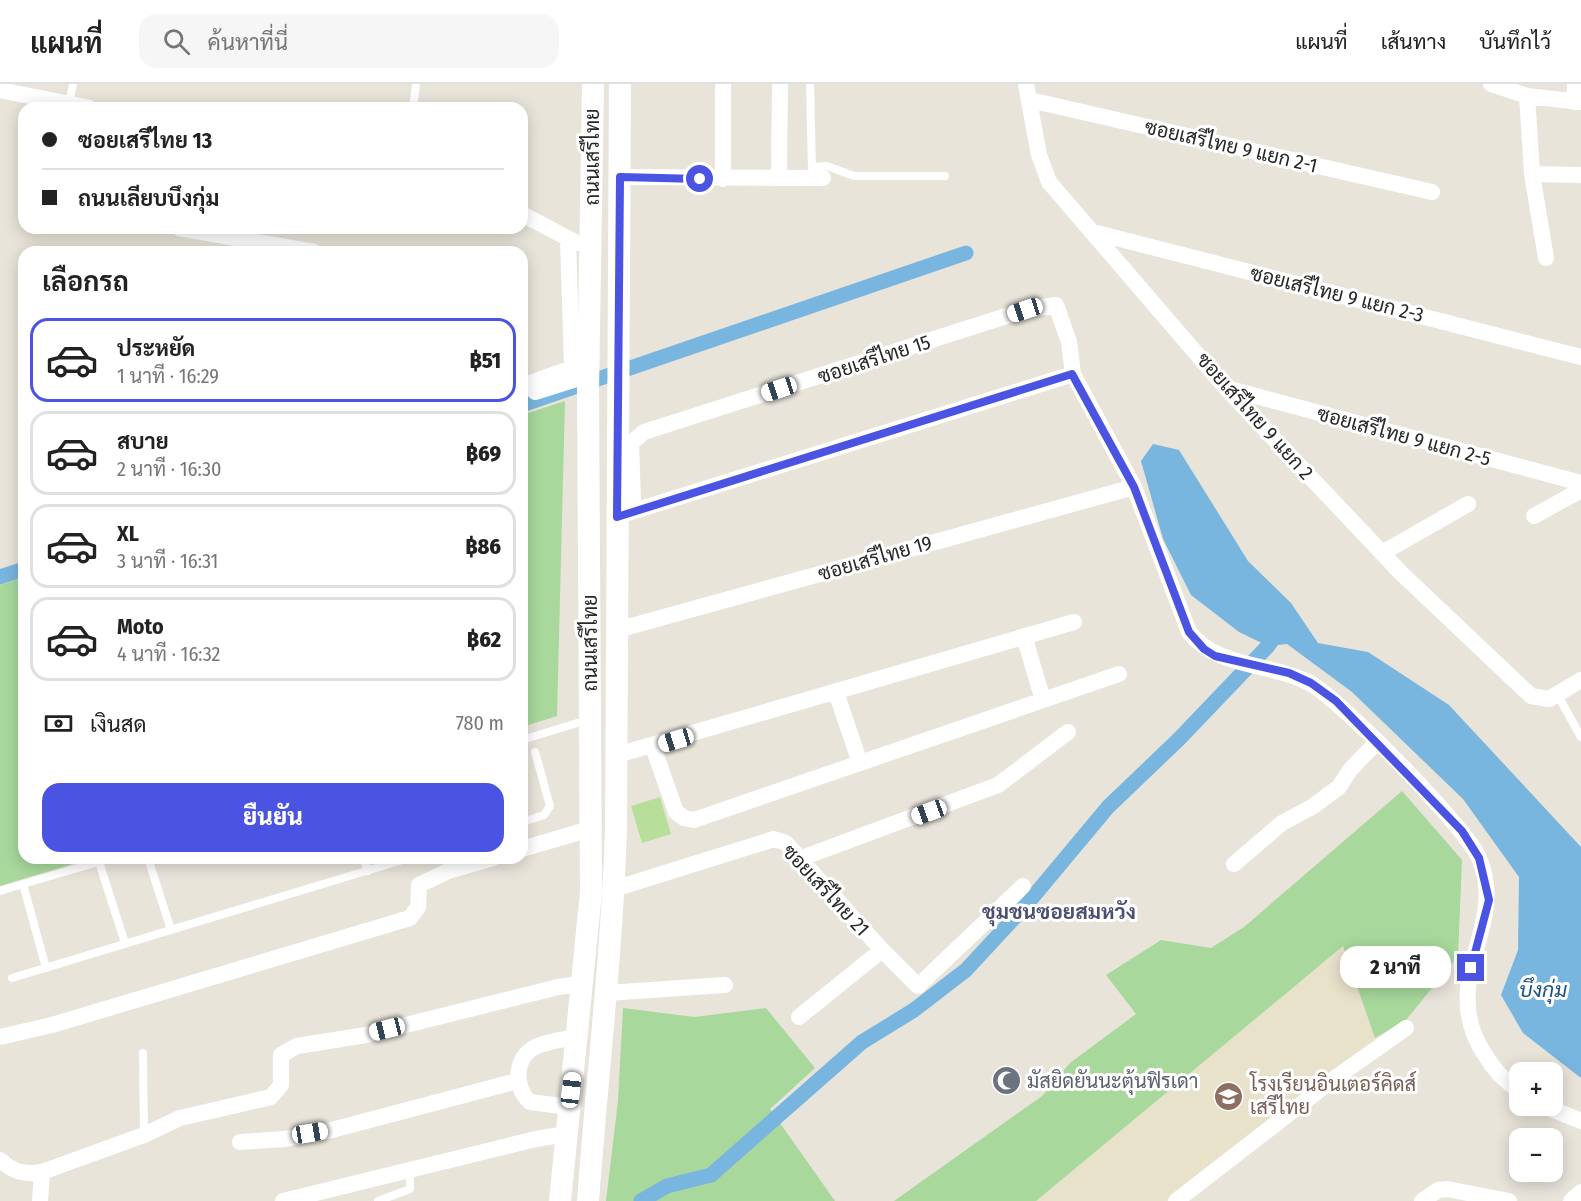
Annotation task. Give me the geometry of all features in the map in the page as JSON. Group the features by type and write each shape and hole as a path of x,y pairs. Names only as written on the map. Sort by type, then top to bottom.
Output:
{"main road":[{"name":"ถนนเสรีไทย","path":"560,1201 591,892 589,375 593,84"},
{"name":"ถนนเสรีไทย","path":"588,1200 614,889 617,755 620,84"},
{"path":"582,989 606,993"}],"street":[{"path":"723,84 723,179"},
{"path":"779,177 780,84"},
{"path":"1491,84 1527,96 1578,102 1575,84"},
{"path":"0,90 59,102"},
{"name":"ซอยเสรีไทย 9 แยก 2-1","path":"1028,92 1432,192"},
{"name":"ซอยเสรีไทย 9 แยก 2","path":"1028,92 1039,155 1049,182 1226,388 1382,553 1531,696 1553,696"},
{"path":"1527,96 1532,174 1546,258"},
{"path":"620,177 723,179 816,174"},
{"path":"1532,174 1581,175"},
{"path":"528,217 591,250"},
{"name":"ซอยเสรีไทย 9 แยก 2-3","path":"1094,232 1581,357"},
{"path":"213,234 280,246"},
{"path":"528,384 569,369 572,365 568,239"},
{"name":"ซอยเสรีไทย 15","path":"617,517 633,500 632,443 644,432 1025,310 1050,304 1059,307 1069,342 1072,374"},
{"path":"617,517 1072,374 1134,487 1189,632 1204,649 1215,656 1268,668 1311,683 1336,701 1462,831 1479,858 1489,900 1466,987 1469,1018 1478,1045 1495,1071 1509,1082"},
{"path":"528,394 589,375"},
{"name":"ซอยเสรีไทย 9 แยก 2-5","path":"1226,388 1581,483"},
{"name":"ซอยเสรีไทย 19","path":"617,630 1134,487"},
{"path":"1534,516 1581,490"},
{"path":"1382,553 1468,504"},
{"path":"617,755 653,747 1074,622"},
{"path":"1024,636 1043,700"},
{"path":"653,747 676,812 694,820 1119,674"},
{"path":"1553,696 1581,680"},
{"path":"836,692 860,763"},
{"path":"799,859 998,785 1068,732"},
{"path":"1234,864 1282,823 1312,807 1339,787 1350,770 1376,742"},
{"path":"528,847 590,829"},
{"name":"ซอยเสรีไทย 21","path":"614,889 774,839 786,843 882,950 918,986 1023,886"},
{"path":"0,1037 52,1025 410,918 418,907 419,885 448,871 472,864"},
{"path":"799,1017 882,950"},
{"path":"606,993 726,986"},
{"path":"0,1160 12,1170 26,1175 42,1172 144,1135 180,1118 271,1097 281,1085 281,1055 290,1048 366,1035 558,987 582,989"},
{"path":"1176,1201 1335,1078 1406,1028"},
{"path":"568,1107 530,1102 522,1094 517,1081 522,1061 534,1047 577,1037"},
{"path":"240,1142 328,1131 517,1081"},
{"path":"1563,1114 1581,1121"},
{"path":"283,1201 536,1138 566,1134"},
{"path":"40,1201 42,1172"},
{"path":"1422,1201 1438,1190 1447,1189 1509,1201"},
{"path":"1571,1201 1581,1192"}],"lane":[{"path":"69,102 73,84"},
{"path":"414,102 416,84"},
{"path":"810,84 816,174"},
{"path":"816,174 827,166 855,176 945,176"},
{"path":"1553,696 1581,737"},
{"path":"528,738 591,719"},
{"path":"528,820 544,815 550,806 535,752"},
{"path":"0,891 92,864"},
{"path":"100,864 125,943"},
{"path":"150,864 171,930"},
{"path":"365,864 368,871"},
{"path":"12,978 390,864"},
{"path":"23,884 46,968"},
{"path":"143,1053 144,1135"},
{"path":"378,1201 410,1189 410,1170"}],"shaded area":[{"name":"โรงเรียนอินเตอร์คิดส์ เสรีไทย","path":"1343,946 1375,1038 1164,1201 1036,1201"}],"green space":[{"path":"565,401 557,716 528,725 528,413"},
{"path":"18,579 18,864 72,864 0,886 0,585"},
{"path":"1402,791 1462,860 1458,956 1406,1020 1375,1038 1343,946 1036,1201 894,1201 1042,1096 1070,1063 1136,1014 1106,975 1161,940 1211,948 1244,927"},
{"path":"660,797 671,834 642,843 631,806"},
{"path":"623,1008 694,1017 766,1008 815,1068 770,1109 835,1201 606,1201 618,1101"}],"water":[{"name":"บึงกุ่ม","path":"1153,444 1179,450 1248,561 1291,603 1318,643 1368,652 1449,705 1581,847 1581,1078 1523,1033 1501,995 1518,950 1519,877 1463,799 1352,692 1287,644 1268,646 1239,632 1191,595 1163,539 1141,461"}],"waterway":[{"path":"528,403 966,253"},
{"path":"0,577 18,571"},
{"path":"641,1201 667,1186 711,1175 862,1042 914,1010 966,970 1027,904 1108,807 1179,739 1268,646 1280,629"}],"place":[{"name":"มัสยิดยันนะตุ้นฟิรเดา","path":"1006,1081"},
{"name":"โรงเรียนอินเตอร์คิดส์ เสรีไทย","path":"1229,1096"}],"district":[{"name":"ชุมชนซอยสมหวัง","path":"1059,912"}],"route":[{"path":"700,179 620,177 617,517 1072,374 1093,408 1134,487 1189,632 1196,641 1215,656 1289,673 1311,683 1336,701 1462,831 1479,858 1489,900 1471,968"}]}
